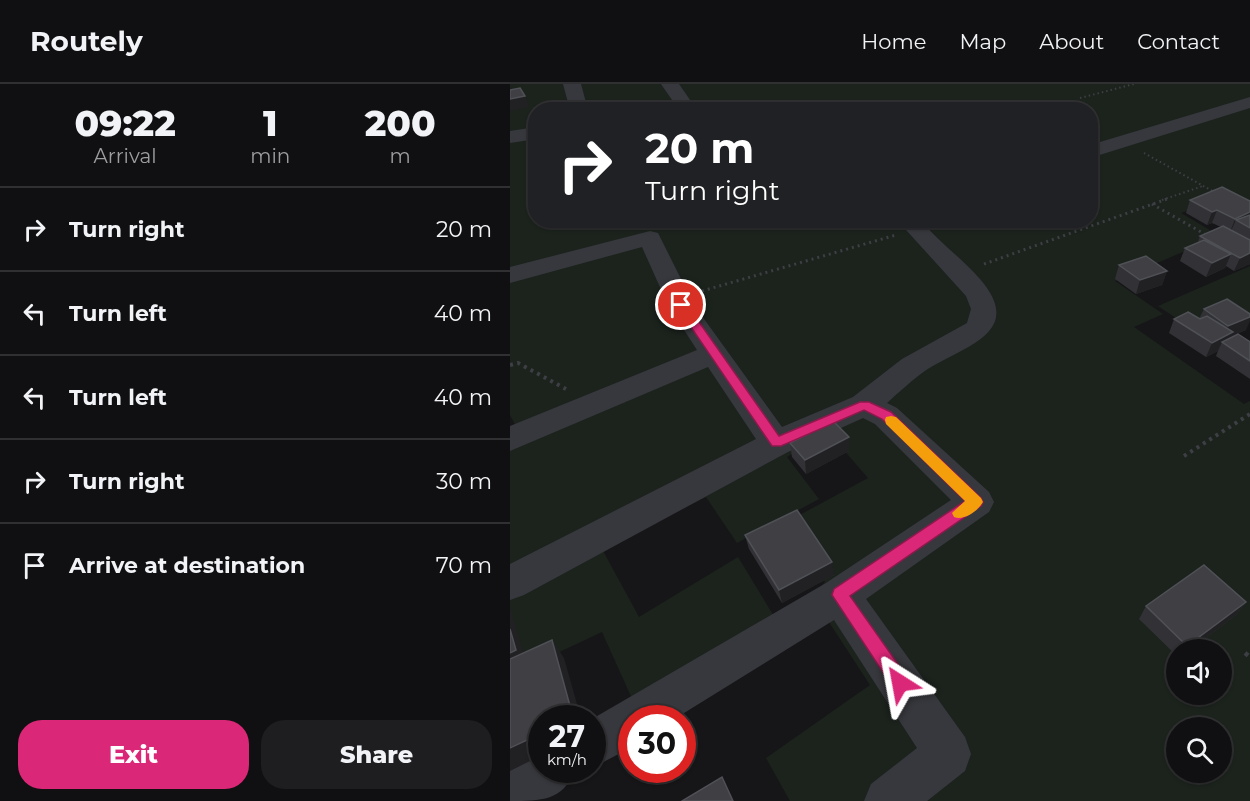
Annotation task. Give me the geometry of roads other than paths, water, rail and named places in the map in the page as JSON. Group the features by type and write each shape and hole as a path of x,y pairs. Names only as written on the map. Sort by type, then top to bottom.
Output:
{"street":[{"path":"572,84 577,102"},
{"path":"669,84 682,102"},
{"path":"1098,150 1250,102"},
{"path":"510,138 528,134"},
{"path":"510,584 776,443 864,405 912,366 978,328 983,319 984,308 977,292 914,228"},
{"path":"510,275 644,229 681,305 776,443"},
{"path":"510,439 714,354"},
{"path":"657,705 840,595 975,502 886,416 864,405"},
{"path":"840,595 948,754 888,801"},
{"path":"510,795 530,783"}]}
